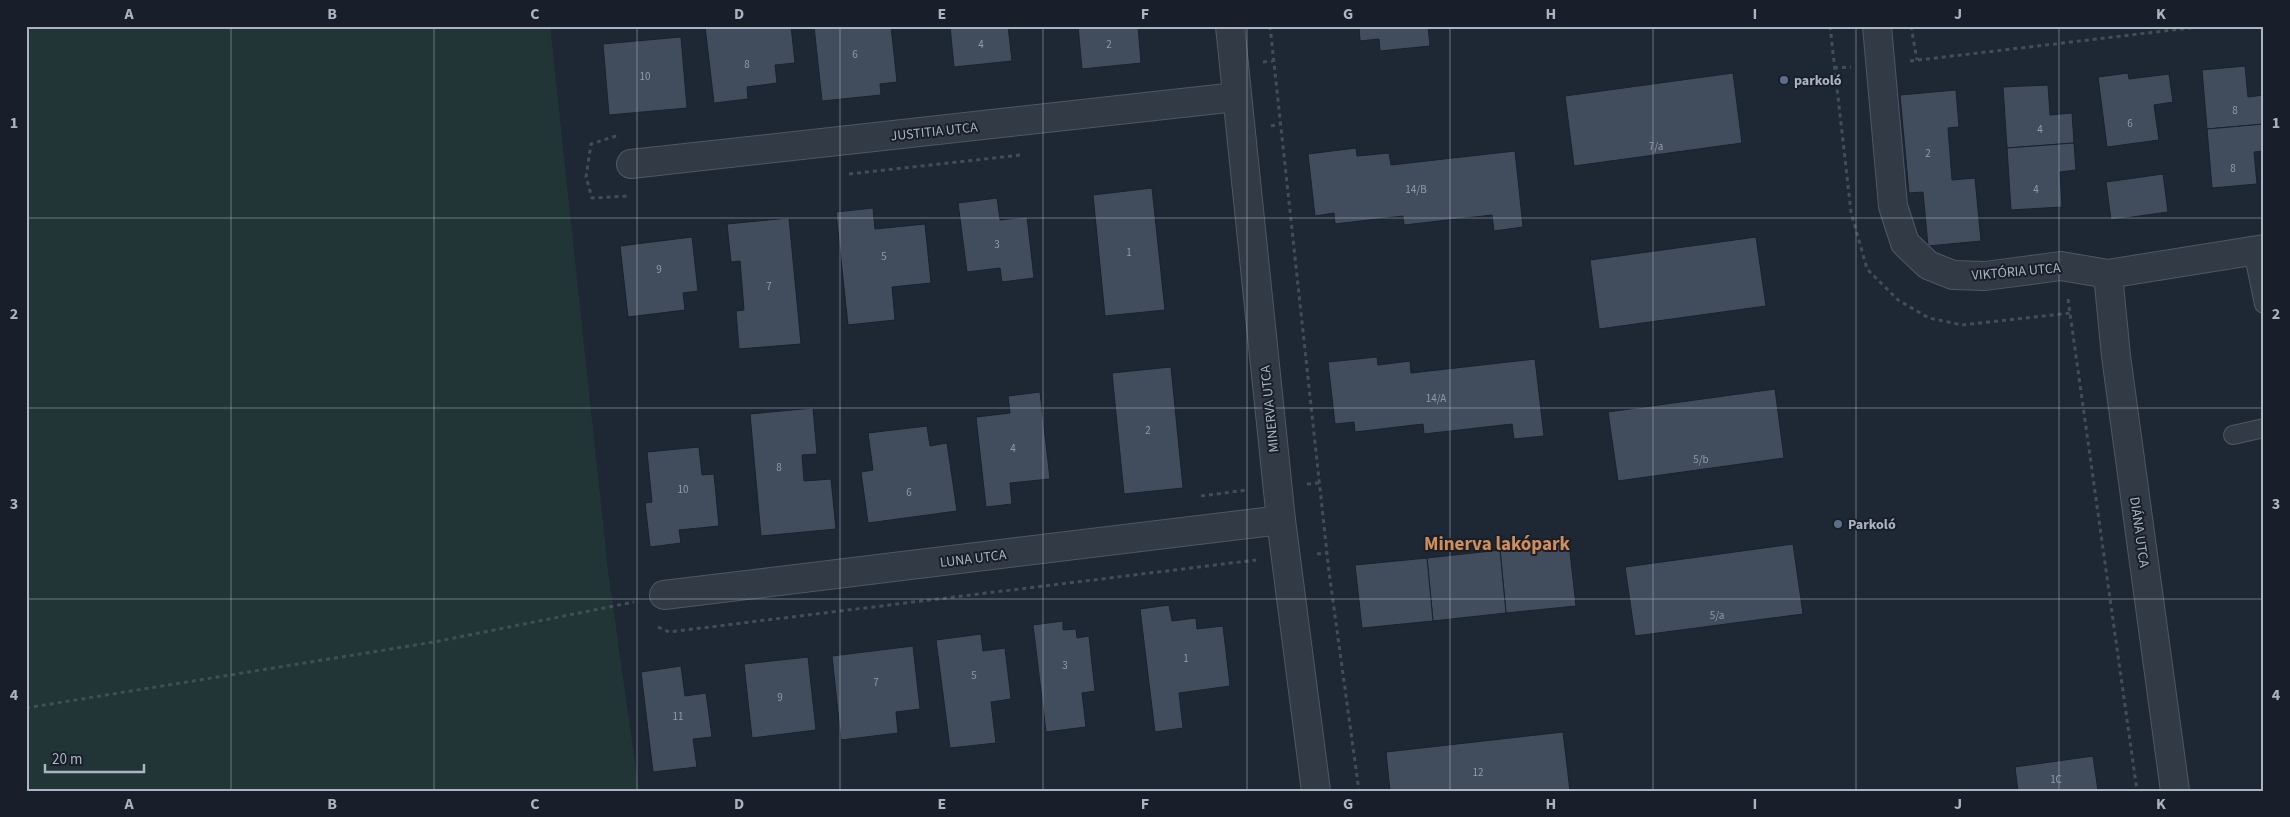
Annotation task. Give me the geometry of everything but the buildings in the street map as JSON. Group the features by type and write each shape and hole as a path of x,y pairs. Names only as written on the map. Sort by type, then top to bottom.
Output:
{"street":[{"name":"MINERVA UTCA","path":"1230,26 1281,520 1316,791"},
{"name":"VIKTÓRIA UTCA","path":"1877,26 1893,206 1905,243 1928,265 1953,276 1985,276 2061,266 2108,274 2258,250"},
{"name":"JUSTITIA UTCA","path":"631,164 1236,97"},
{"name":"DIÁNA UTCA","path":"2108,274 2116,356 2175,791"},
{"name":"LUNA UTCA","path":"664,595 1281,520"}],"lane":[{"path":"2258,250 2264,304"},
{"path":"2234,435 2264,428"}],"path":[{"path":"1270,26 1329,572 1359,791"},
{"path":"1911,26 1917,60"},
{"path":"1834,68 2207,26"},
{"path":"610,198 592,198 586,176 591,144 611,136"},
{"path":"2061,266 2071,313 2137,791"},
{"path":"669,632 1286,557"},
{"path":"26,708 434,642 602,608"}],"green space":[{"path":"26,26 550,26 608,571 639,791 26,791"}],"place":[{"name":"parkoló","path":"1784,80"},
{"name":"Parkoló","path":"1838,524"}],"district":[{"name":"Minerva lakópark","path":"1497,543"}]}
